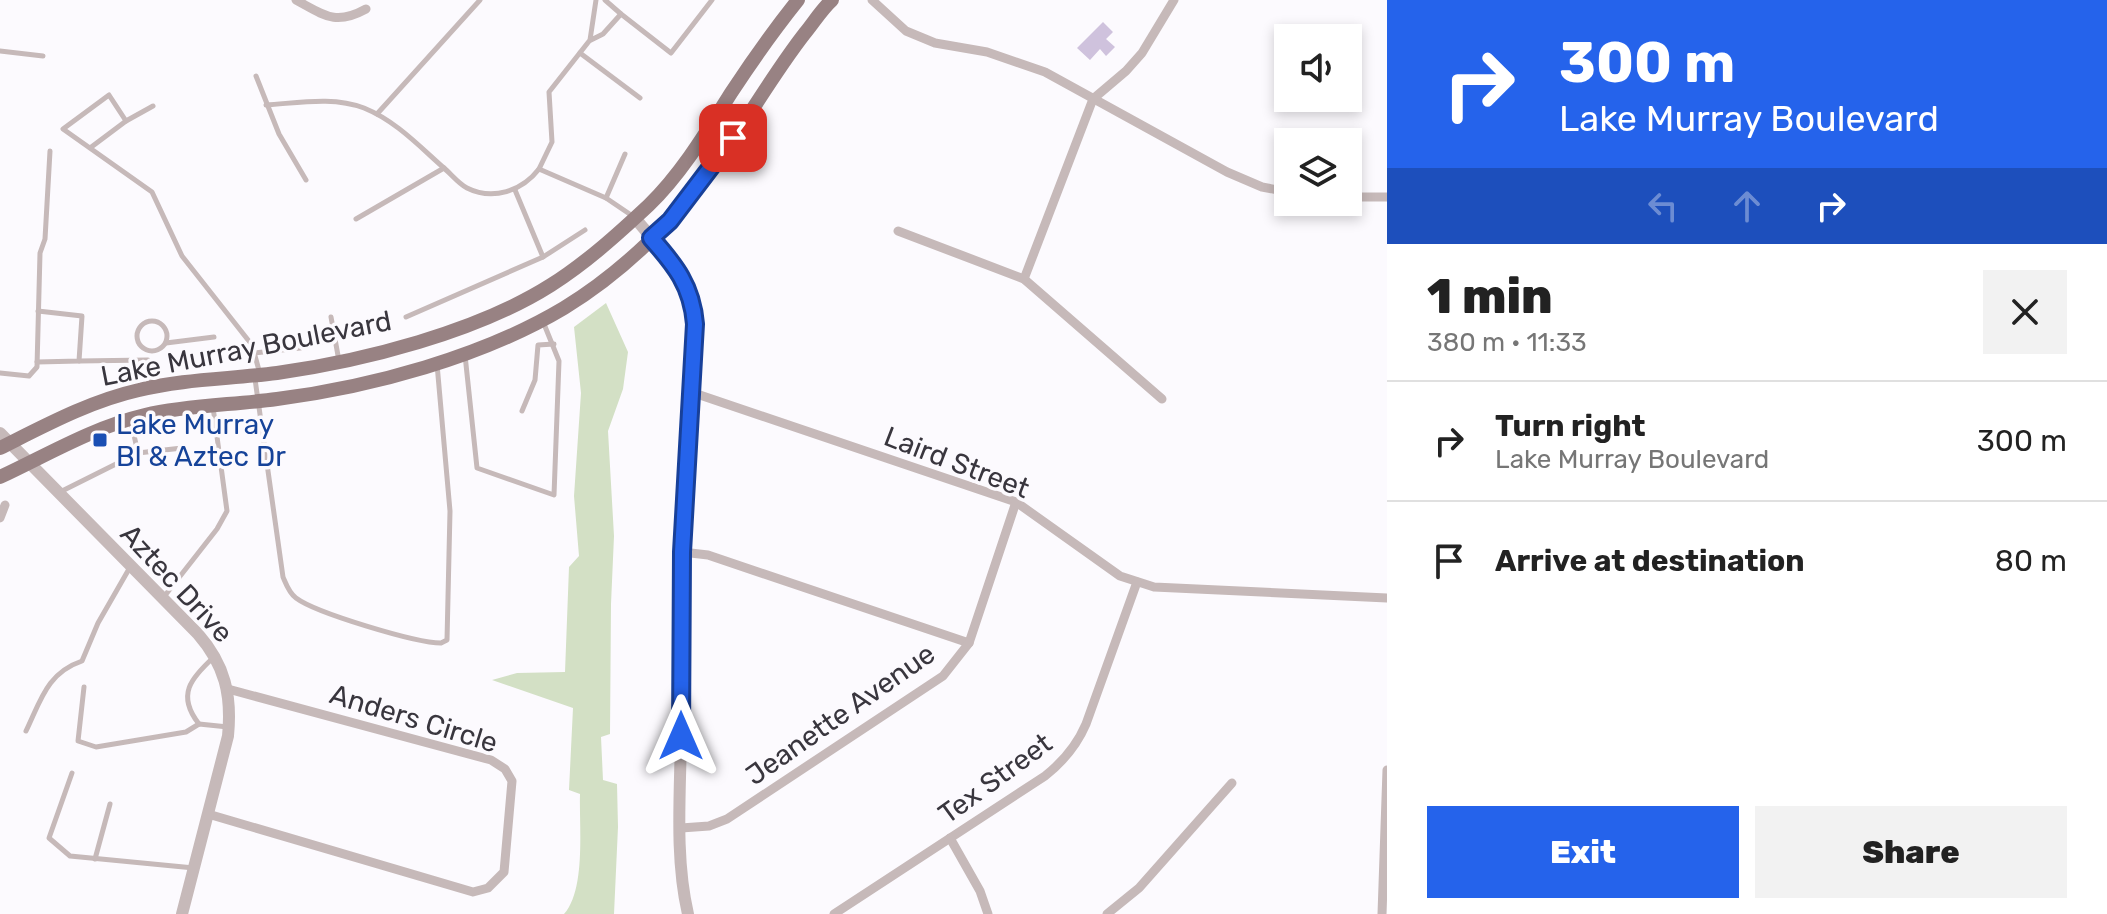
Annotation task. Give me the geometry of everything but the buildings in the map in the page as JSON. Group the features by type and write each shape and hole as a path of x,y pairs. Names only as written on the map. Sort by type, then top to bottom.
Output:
{"main road":[{"name":"Lake Murray Boulevard","path":"0,477 12,448 93,404 152,388 339,362 456,329 551,285 605,245 652,202 694,151 798,0"},
{"name":"Lake Murray Boulevard","path":"12,448 158,413 340,388 465,353 564,307 617,268 670,221 716,164 797,44 832,0"},
{"path":"529,297 541,319"}],"street":[{"path":"296,0 330,18 342,19 366,9"},
{"path":"872,0 906,31 935,43 987,52 1045,72 1227,172 1274,189"},
{"path":"1024,279 1093,99 1142,53 1174,0"},
{"path":"1362,197 1387,197"},
{"path":"635,218 681,274 692,303 695,324 682,552 682,891 688,914"},
{"path":"898,231 1024,279 1162,399"},
{"name":"Laird Street","path":"691,392 1016,502 1120,576 1137,582 1154,587 1387,598"},
{"name":"Aztec Drive","path":"12,448 163,599 215,656 228,689 229,727 182,914"},
{"name":"Jeanette Avenue","path":"681,828 709,826 727,819 943,676 969,643 1016,502"},
{"path":"0,518 5,505"},
{"path":"682,552 708,555 969,643"},
{"name":"Tex Street","path":"834,914 1045,776 1071,751 1086,724 1137,582"},
{"name":"Anders Circle","path":"208,814 465,891 488,888 504,872 512,781 501,765 228,689"},
{"path":"1382,914 1387,770"},
{"path":"1107,914 1139,888 1232,783"},
{"path":"950,838 980,891 988,914"}],"lane":[{"path":"377,114 480,0"},
{"path":"590,40 596,0"},
{"path":"605,0 671,53 712,0"},
{"path":"266,105 327,100 362,107 390,120 467,188 490,194 515,190 539,169 552,142 549,92 590,40 603,34 621,14"},
{"path":"0,51 43,56"},
{"path":"580,53 640,98"},
{"path":"256,76 279,134 306,180"},
{"path":"126,121 109,95 63,129 152,192 182,256 252,345 258,375 257,401 283,577 292,595 311,609 441,643 447,640 450,511 436,363"},
{"path":"90,148 126,121 153,106"},
{"path":"0,373 29,376 37,367 40,253 45,239 50,151"},
{"path":"606,198 625,154"},
{"path":"356,219 444,168"},
{"path":"539,169 606,198 635,218"},
{"path":"515,190 543,257"},
{"path":"406,317 543,257 585,230"},
{"path":"38,311 82,316 79,361"},
{"path":"331,317 339,362"},
{"path":"465,353 477,468 554,495 559,361 541,319"},
{"path":"166,343 167,333 162,325 153,321 144,323 138,329 140,347 149,352 159,350 166,343 214,337"},
{"path":"254,353 300,348 335,338"},
{"path":"522,411 535,380 538,345 554,344"},
{"path":"149,352 152,388"},
{"path":"37,362 148,360"},
{"path":"163,599 217,529 227,511 213,407"},
{"path":"131,420 138,453"},
{"path":"59,493 138,453 182,448"},
{"path":"26,731 50,681 64,667 82,661 98,623 130,568"},
{"path":"199,724 189,711 187,695 196,674 215,656"},
{"path":"84,687 78,741 96,747 186,732 199,724 229,727"},
{"path":"72,773 49,838 70,856 195,868"},
{"path":"95,859 110,804"}],"green space":[{"path":"606,303 628,352 623,389 608,431 614,536 610,734 601,737 603,780 617,784 614,914 564,914 576,889 580,857 580,794 569,790 573,708 492,680 517,673 565,672 569,567 579,556 574,496 581,393 574,327"}],"place":[{"name":"Lake Murray Bl & Aztec Dr","path":"100,440"}],"route":[{"path":"681,736 682,552 695,324 690,293 681,274 651,238 670,221 733,138"}]}
